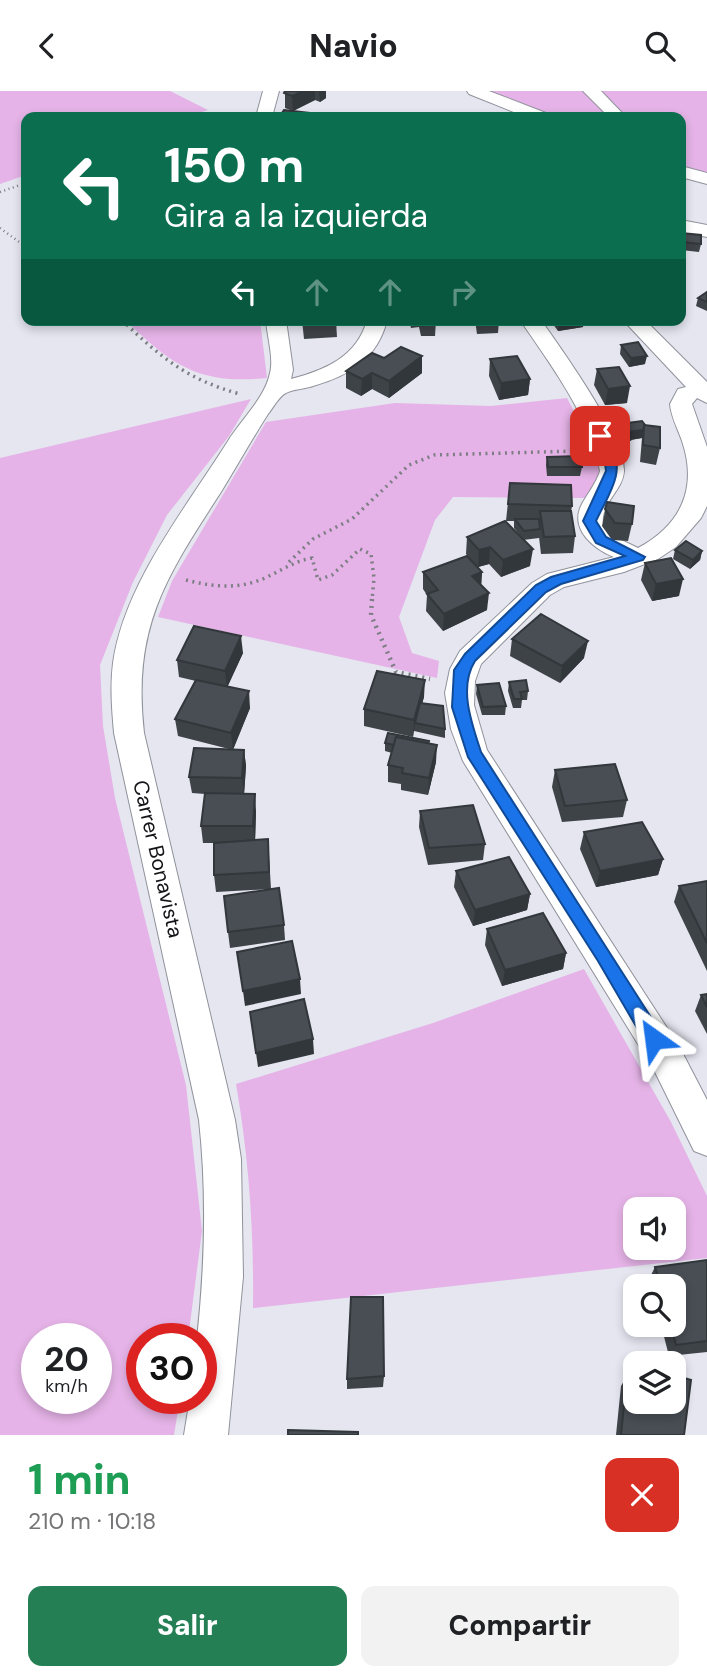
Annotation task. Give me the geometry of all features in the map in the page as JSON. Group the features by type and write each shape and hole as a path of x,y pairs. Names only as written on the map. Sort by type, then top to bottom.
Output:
{"street":[{"path":"265,112 271,91"},
{"path":"475,91 528,112"},
{"path":"591,91 613,112"},
{"path":"686,173 707,179"},
{"path":"686,227 707,231"},
{"name":"Carrer Bonavista","path":"206,1435 222,1315 222,1153 218,1119 130,733 125,693 133,630 146,593 156,573 271,395 282,370 277,326"},
{"path":"271,395 356,358 375,336 376,326"},
{"path":"534,326 585,408 611,456 611,479 592,512 592,529 601,540 638,557"},
{"path":"639,326 705,392"},
{"path":"705,392 686,394 681,404 681,411 695,445 700,473 694,509 679,530 638,557 556,580 541,589 470,657 461,670 459,684 464,727 473,753 611,967 667,1059 707,1137"}],"path":[{"path":"0,192 21,185"},
{"path":"0,228 21,243"},
{"path":"128,326 147,346 179,371 215,389 271,395"},
{"path":"181,579 207,586 237,587 266,578 313,539 356,517 391,479 420,458 528,451 582,452"},
{"path":"288,562 312,558 318,580 332,575 360,549 372,554 374,578 371,615 396,672 459,684"}],"shaded area":[{"path":"0,91 170,91 208,110 21,112 21,177 0,184"},
{"path":"483,91 707,91 707,173 686,167 686,112 535,112"},
{"path":"132,326 261,326 267,378 222,378 204,375 188,369 157,349"},
{"path":"567,398 602,465 598,481 587,498 453,497 435,520 399,617 412,653 439,661 437,678 158,617 172,581 266,422 395,403 491,406"},
{"path":"251,399 229,436 167,515 133,582 100,665 103,726 115,798 186,1085 202,1231 190,1323 126,1323 126,1414 177,1414 174,1435 0,1435 0,458"},
{"path":"584,969 671,1122 707,1196 707,1258 253,1308 250,1196 236,1084 433,1023"}],"building":[{"path":"304,91 292,96 284,93"},
{"path":"686,234 701,235 701,244 686,242"},
{"path":"707,292 707,302 698,298"},
{"path":"638,342 647,356 631,358 621,345"},
{"path":"401,347 422,356 389,381 372,373 362,379 346,371 372,353 384,358"},
{"path":"517,356 530,379 501,383 490,359"},
{"path":"619,367 630,386 608,389 597,369"},
{"path":"642,421 645,425 643,430 626,432 630,440 622,441 612,425"},
{"path":"644,425 660,427 660,448 643,445"},
{"path":"580,456 582,467 548,467 547,457"},
{"path":"510,483 571,485 572,506 508,504"},
{"path":"607,502 634,506 632,524 615,523 605,509"},
{"path":"540,511 571,511 575,536 544,537"},
{"path":"515,519 539,519 540,529 524,531"},
{"path":"505,521 533,549 503,560 490,547 479,550 467,537"},
{"path":"686,541 702,551 693,560 675,550"},
{"path":"467,556 482,572 472,576 489,593 444,614 427,594 438,590 423,572"},
{"path":"671,558 683,579 656,584 645,563"},
{"path":"541,614 588,641 562,666 512,639"},
{"path":"194,626 241,636 225,671 177,660"},
{"path":"377,671 425,680 414,720 364,709"},
{"path":"196,680 249,691 231,733 175,719"},
{"path":"526,680 528,691 520,692 522,699 514,699 509,682"},
{"path":"499,683 506,706 483,707 477,685"},
{"path":"420,703 443,706 445,729 415,723"},
{"path":"388,733 429,741 428,744 396,737 394,745 385,743"},
{"path":"396,737 437,745 429,778 402,773 403,768 388,765"},
{"path":"194,748 244,750 242,778 189,777"},
{"path":"615,764 627,800 565,806 555,770"},
{"path":"205,793 255,794 253,826 201,826"},
{"path":"473,805 485,844 429,848 420,811"},
{"path":"642,822 663,859 600,871 584,832"},
{"path":"268,839 269,872 214,875 214,843"},
{"path":"509,857 530,894 475,910 456,871"},
{"path":"707,881 707,943 679,886"},
{"path":"279,888 284,925 228,932 224,896"},
{"path":"543,913 566,953 505,970 487,929"},
{"path":"292,941 300,979 243,991 237,952"},
{"path":"707,994 707,1007 701,995"},
{"path":"304,999 313,1039 256,1053 250,1012"},
{"path":"707,1260 707,1341 676,1345 674,1337 686,1337 686,1274 657,1274 655,1267"},
{"path":"351,1297 383,1297 384,1376 347,1379"},
{"path":"686,1379 691,1380 684,1435 621,1435 623,1414 686,1414"},
{"path":"288,1430 358,1432 358,1435 288,1435"}],"route":[{"path":"600,436 611,456 612,471 611,479 592,512 592,529 601,540 638,557 615,566 556,580 541,589 470,657 461,670 460,707 473,753 604,956 654,1039"}]}
